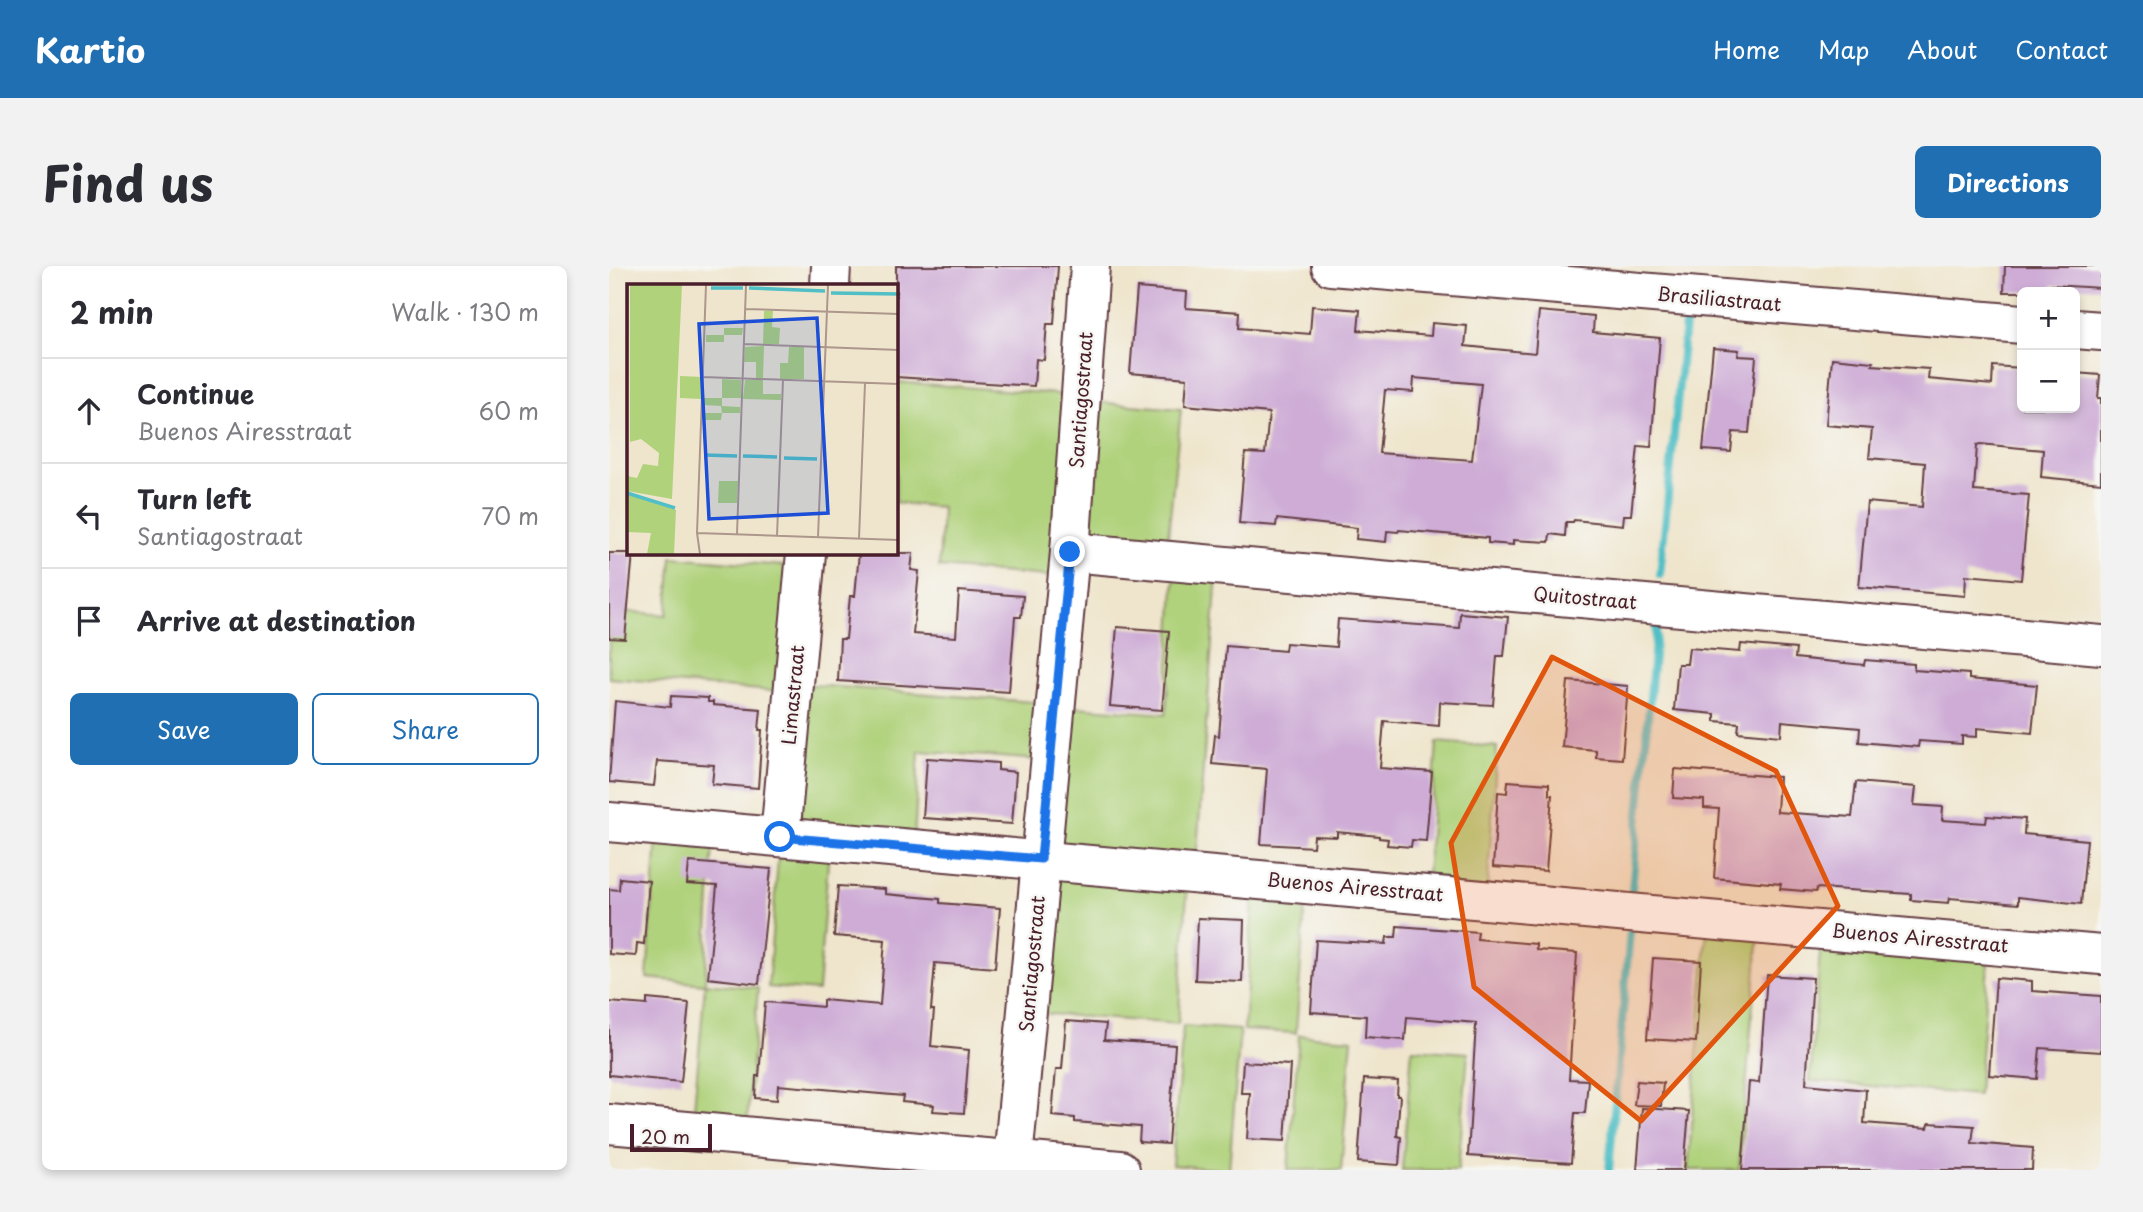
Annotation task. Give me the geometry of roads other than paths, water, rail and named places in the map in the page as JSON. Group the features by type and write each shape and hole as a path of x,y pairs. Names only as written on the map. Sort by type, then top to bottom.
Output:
{"street":[{"path":"829,284 831,266"},
{"name":"Santiagostraat","path":"1013,1160 1070,552 1090,266"},
{"name":"Brasiliastraat","path":"1331,266 2017,324"},
{"path":"2080,329 2101,331"},
{"name":"Quitostraat","path":"1070,552 2101,645"},
{"name":"Limastraat","path":"780,837 806,555"},
{"name":"Buenos Airesstraat","path":"609,822 2101,954"},
{"path":"609,1124 1120,1170"}],"waterway":[{"path":"1660,575 1686,314"},
{"path":"1632,889 1657,622"},
{"path":"1609,1170 1630,932"}]}
